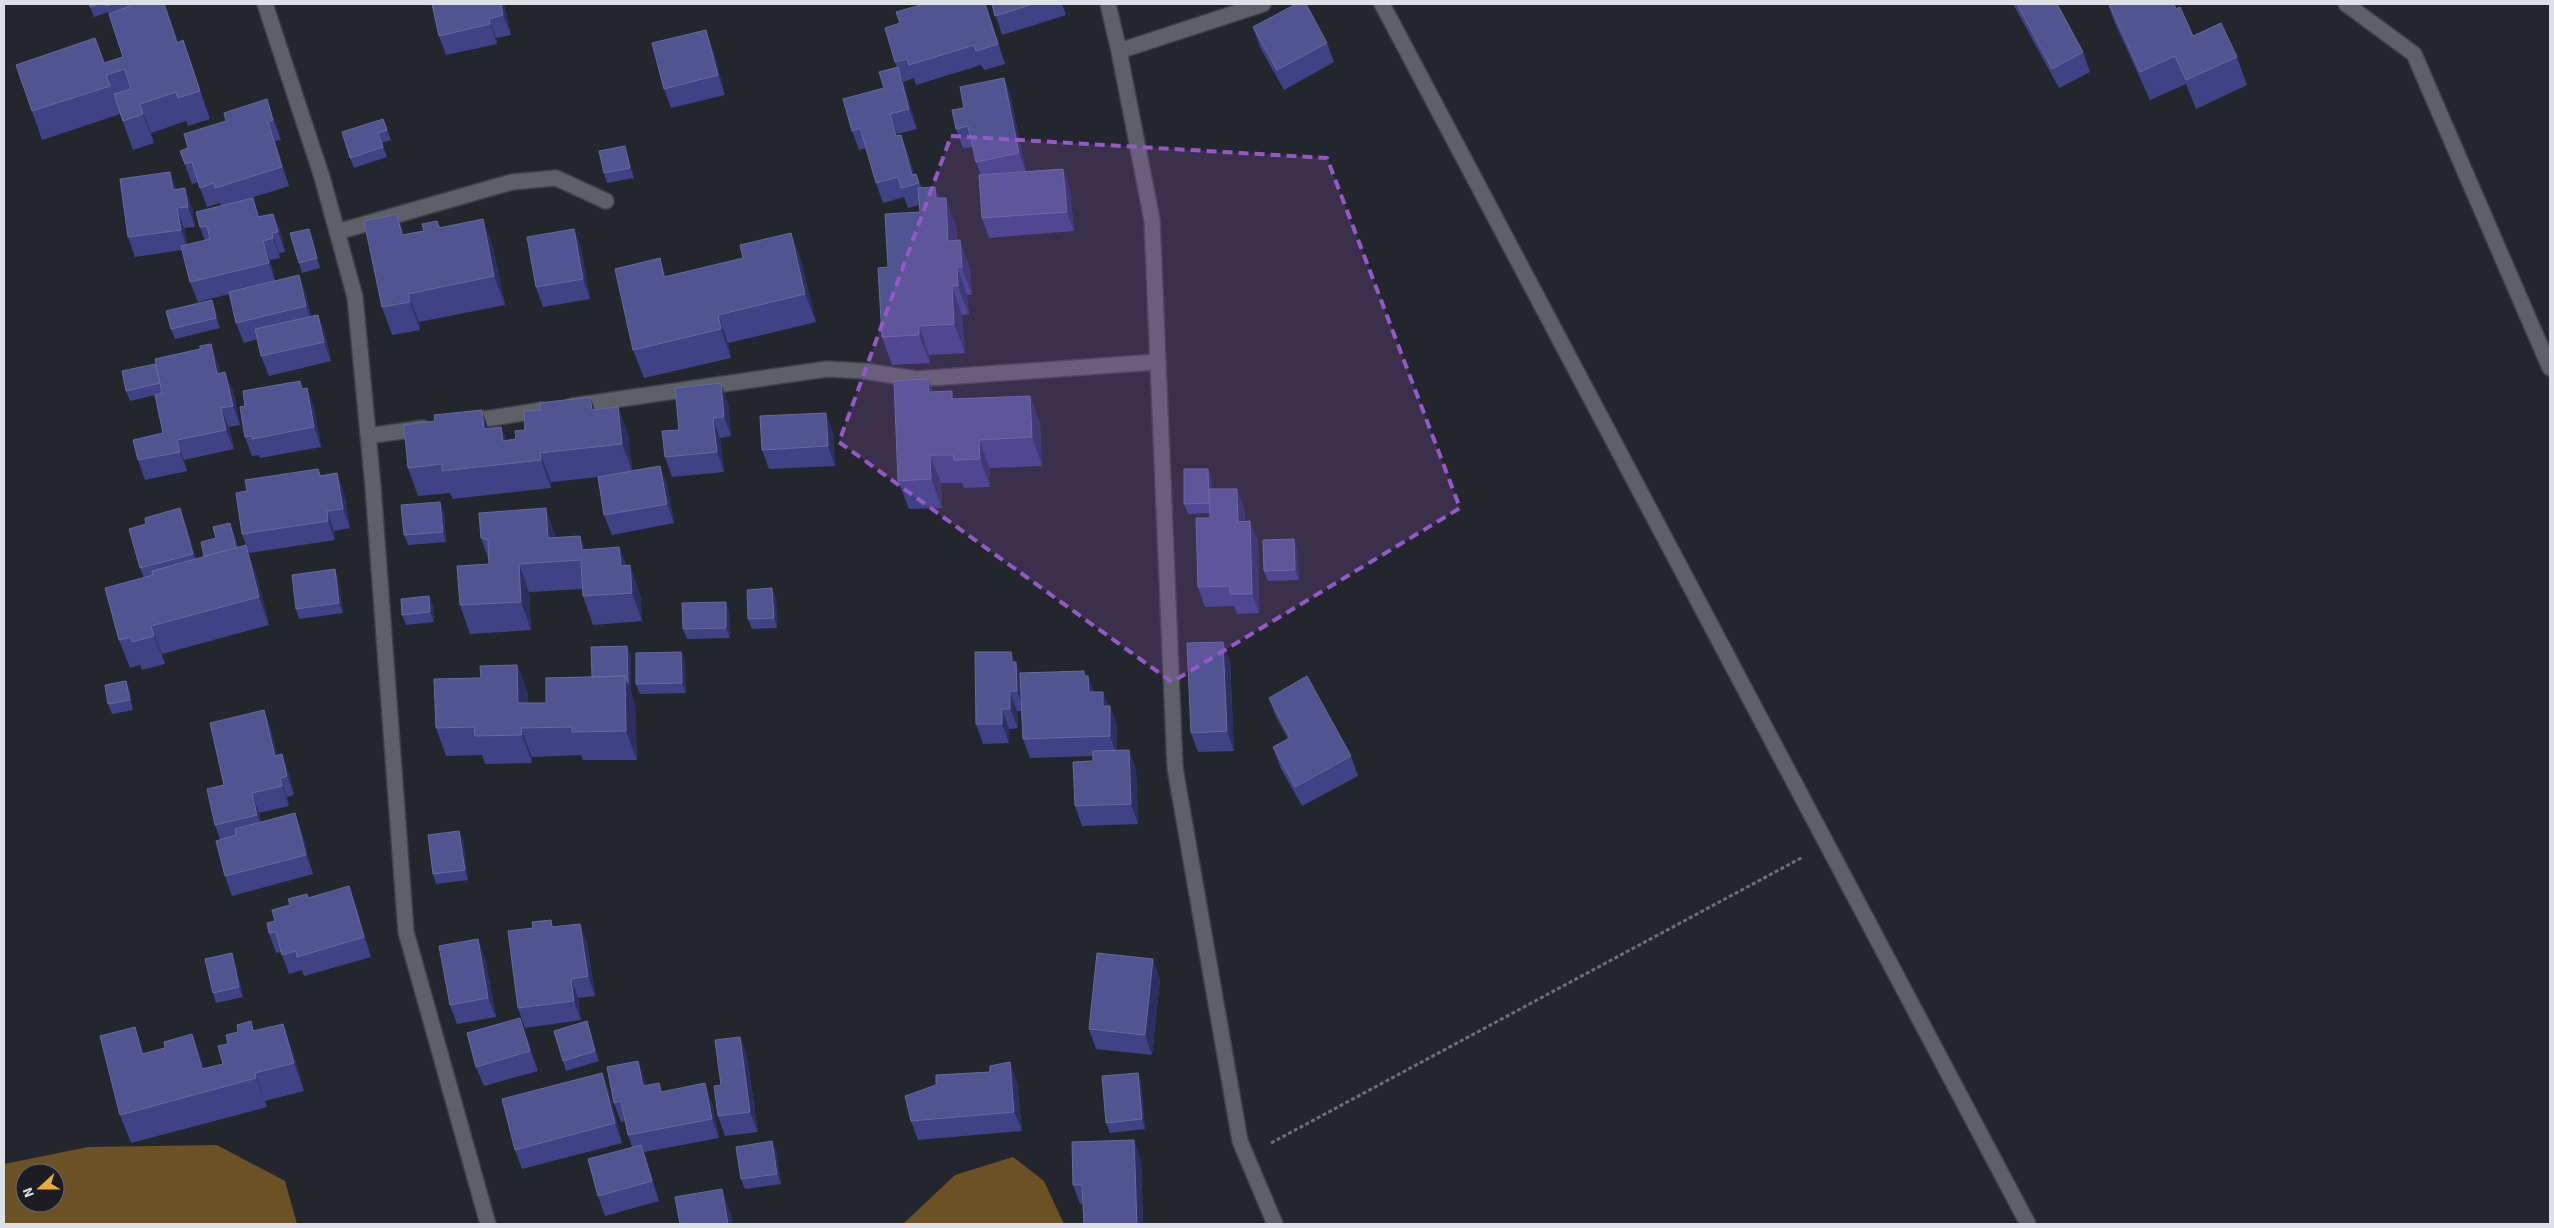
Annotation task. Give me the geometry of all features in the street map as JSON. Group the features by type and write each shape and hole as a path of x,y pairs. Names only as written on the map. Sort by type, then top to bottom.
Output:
{"street":[{"path":"265,4 319,167 355,297 368,436 406,932 488,1224"},
{"path":"1108,4 1152,220 1175,768 1240,1140 1275,1224"},
{"path":"1119,51 1263,4"},
{"path":"1382,4 2028,1224"},
{"path":"2346,4 2414,54 2550,368"},
{"path":"337,232 512,182 556,178 606,201"},
{"path":"456,423 827,369 864,371 916,379 1157,362"},
{"path":"368,436 436,426"}],"path":[{"path":"1246,1156 1827,844"}],"highlighted area":[{"path":"951,136 1327,158 1460,508 1172,682 839,442"}],"shaded area":[{"path":"217,1145 285,1181 297,1224 4,1224 4,1164 88,1147"},
{"path":"1013,1157 1044,1181 1064,1224 903,1224 955,1175"}],"building":[{"path":"129,4 164,4 177,43 183,40 200,91 178,98 176,92 140,104 143,114 123,121 114,94 131,89 125,69 106,75 110,86 32,111 16,65 95,38 104,63 123,57 109,14 130,6"},
{"path":"432,4 501,4 503,15 489,19 490,24 439,36"},
{"path":"924,4 985,4 998,44 976,51 974,45 909,65 907,59 895,62 885,28 900,23 896,12"},
{"path":"992,4 1033,4 995,16"},
{"path":"1296,4 1306,4 1327,43 1277,70 1253,27"},
{"path":"2017,4 2057,4 2083,52 2052,69"},
{"path":"2109,4 2174,4 2176,9 2180,7 2193,36 2221,23 2237,57 2186,80 2175,56 2140,72"},
{"path":"706,30 718,75 664,89 652,43"},
{"path":"898,67 909,109 890,114 896,136 901,135 912,175 916,174 919,183 901,188 898,177 876,183 860,128 852,131 843,99 884,88 879,72"},
{"path":"1004,78 1019,153 976,162 968,126 956,129 952,110 964,108 960,87"},
{"path":"267,99 273,120 268,122 282,167 215,188 214,183 200,188 192,162 185,164 180,151 188,148 184,134 226,121 224,113"},
{"path":"383,119 387,130 378,133 383,147 350,158 342,132"},
{"path":"625,146 630,168 604,173 599,151"},
{"path":"1063,169 1067,212 982,218 979,175"},
{"path":"170,172 173,190 185,188 188,207 177,208 181,230 128,237 120,179"},
{"path":"935,187 936,198 946,198 948,241 960,240 962,267 957,267 958,286 952,286 954,324 919,326 919,335 882,337 878,268 888,267 885,214 920,212 918,188"},
{"path":"253,198 258,217 273,214 278,232 272,233 273,238 263,241 269,263 190,282 181,246 210,239 207,226 200,227 196,212"},
{"path":"397,214 402,235 424,231 422,224 437,221 439,228 483,219 494,276 408,294 410,302 382,307 364,221"},
{"path":"309,229 317,258 299,263 290,233"},
{"path":"574,229 583,279 536,287 527,237"},
{"path":"791,233 805,294 718,315 721,329 633,350 615,269 660,258 664,277 743,258 740,245"},
{"path":"299,275 306,306 236,323 229,292"},
{"path":"212,300 216,318 171,329 166,311"},
{"path":"318,315 324,342 261,356 255,329"},
{"path":"211,344 217,374 225,372 233,406 221,408 226,430 177,440 180,452 138,460 133,440 163,433 155,395 162,393 155,359 200,349 200,346"},
{"path":"155,364 160,383 126,391 122,371"},
{"path":"928,379 929,392 952,391 952,399 1030,396 1032,437 979,440 980,459 954,460 953,455 930,455 931,479 898,481 894,381"},
{"path":"300,381 302,389 307,388 314,427 252,439 252,436 245,437 240,407 245,406 243,391"},
{"path":"721,383 724,417 713,418 717,452 665,457 662,431 679,430 675,388"},
{"path":"590,397 592,410 618,407 622,444 540,453 541,460 442,471 442,464 408,468 404,425 435,421 434,415 482,410 484,429 501,427 503,441 516,439 515,431 525,430 524,411 541,410 539,403"},
{"path":"826,413 828,446 762,450 760,416"},
{"path":"660,466 667,504 604,515 598,477"},
{"path":"318,469 320,476 337,473 343,509 327,511 328,521 242,534 236,493 247,491 245,480"},
{"path":"1184,469 1208,469 1209,503 1184,504"},
{"path":"1209,489 1237,489 1238,522 1250,521 1252,594 1230,594 1230,586 1198,587 1196,518 1210,518"},
{"path":"440,502 443,532 404,535 401,505"},
{"path":"180,508 193,554 140,568 129,529 146,524 145,518"},
{"path":"546,508 548,538 580,536 582,550 619,547 621,566 630,565 632,593 583,596 581,560 519,564 521,602 460,605 457,566 489,564 488,540 481,538 479,513"},
{"path":"230,523 236,548 204,556 201,542 216,538 213,527"},
{"path":"1294,539 1295,570 1264,571 1263,540"},
{"path":"246,545 259,597 151,626 154,636 132,642 131,637 119,640 105,588 153,575 152,571"},
{"path":"335,569 339,603 296,609 292,575"},
{"path":"772,588 774,618 748,619 747,590"},
{"path":"429,596 430,612 402,615 401,599"},
{"path":"726,602 726,628 683,629 682,603"},
{"path":"1223,642 1227,731 1191,733 1187,643"},
{"path":"627,646 628,683 625,676 592,677 591,647"},
{"path":"681,652 682,683 636,684 636,653"},
{"path":"975,652 1011,652 1012,662 1016,662 1017,691 1010,691 1010,709 1002,709 1002,724 976,724"},
{"path":"517,665 518,703 546,703 546,678 625,676 626,731 572,732 572,727 521,728 522,735 475,736 474,727 436,728 434,679 481,678 480,666"},
{"path":"1084,671 1084,676 1088,676 1089,692 1103,692 1103,706 1110,706 1110,736 1023,739 1020,673"},
{"path":"1307,676 1351,756 1295,787 1273,747 1290,738 1269,698"},
{"path":"126,681 130,700 108,704 105,685"},
{"path":"264,710 275,756 282,754 287,776 280,778 282,786 252,793 257,815 215,825 207,789 224,785 210,723"},
{"path":"1129,750 1131,804 1075,806 1073,762 1093,761 1093,751"},
{"path":"295,813 306,855 225,876 216,841 236,835 235,829"},
{"path":"459,831 465,870 433,874 428,835"},
{"path":"349,886 364,937 297,957 296,951 282,955 276,932 269,933 267,923 275,921 272,910 290,905 288,899 307,894 308,898"},
{"path":"551,920 552,927 580,924 588,976 571,979 574,1001 518,1008 508,931 533,928 532,922"},
{"path":"478,939 488,998 450,1005 439,946"},
{"path":"232,953 239,987 213,993 205,959"},
{"path":"1097,953 1153,959 1145,1035 1089,1029"},
{"path":"520,1018 530,1051 476,1067 467,1033"},
{"path":"251,1021 253,1031 283,1024 294,1063 255,1073 256,1078 120,1115 100,1036 135,1027 142,1054 165,1048 164,1042 192,1034 202,1069 223,1064 218,1046 228,1044 226,1035 238,1032 237,1025"},
{"path":"587,1021 595,1051 563,1061 554,1031"},
{"path":"740,1037 750,1112 718,1116 714,1086 721,1085 715,1040"},
{"path":"638,1061 643,1086 659,1083 661,1092 705,1083 712,1119 628,1135 621,1101 614,1103 607,1067"},
{"path":"1010,1062 1014,1112 911,1121 905,1096 936,1085 936,1075 990,1072 990,1066"},
{"path":"602,1073 615,1123 515,1150 502,1099"},
{"path":"1138,1073 1142,1119 1106,1123 1102,1076"},
{"path":"1134,1140 1137,1224 1084,1224 1082,1185 1073,1185 1072,1142"},
{"path":"772,1141 777,1174 741,1179 736,1147"},
{"path":"641,1145 652,1181 598,1196 588,1159"},
{"path":"722,1189 728,1224 680,1224 675,1197"}]}
